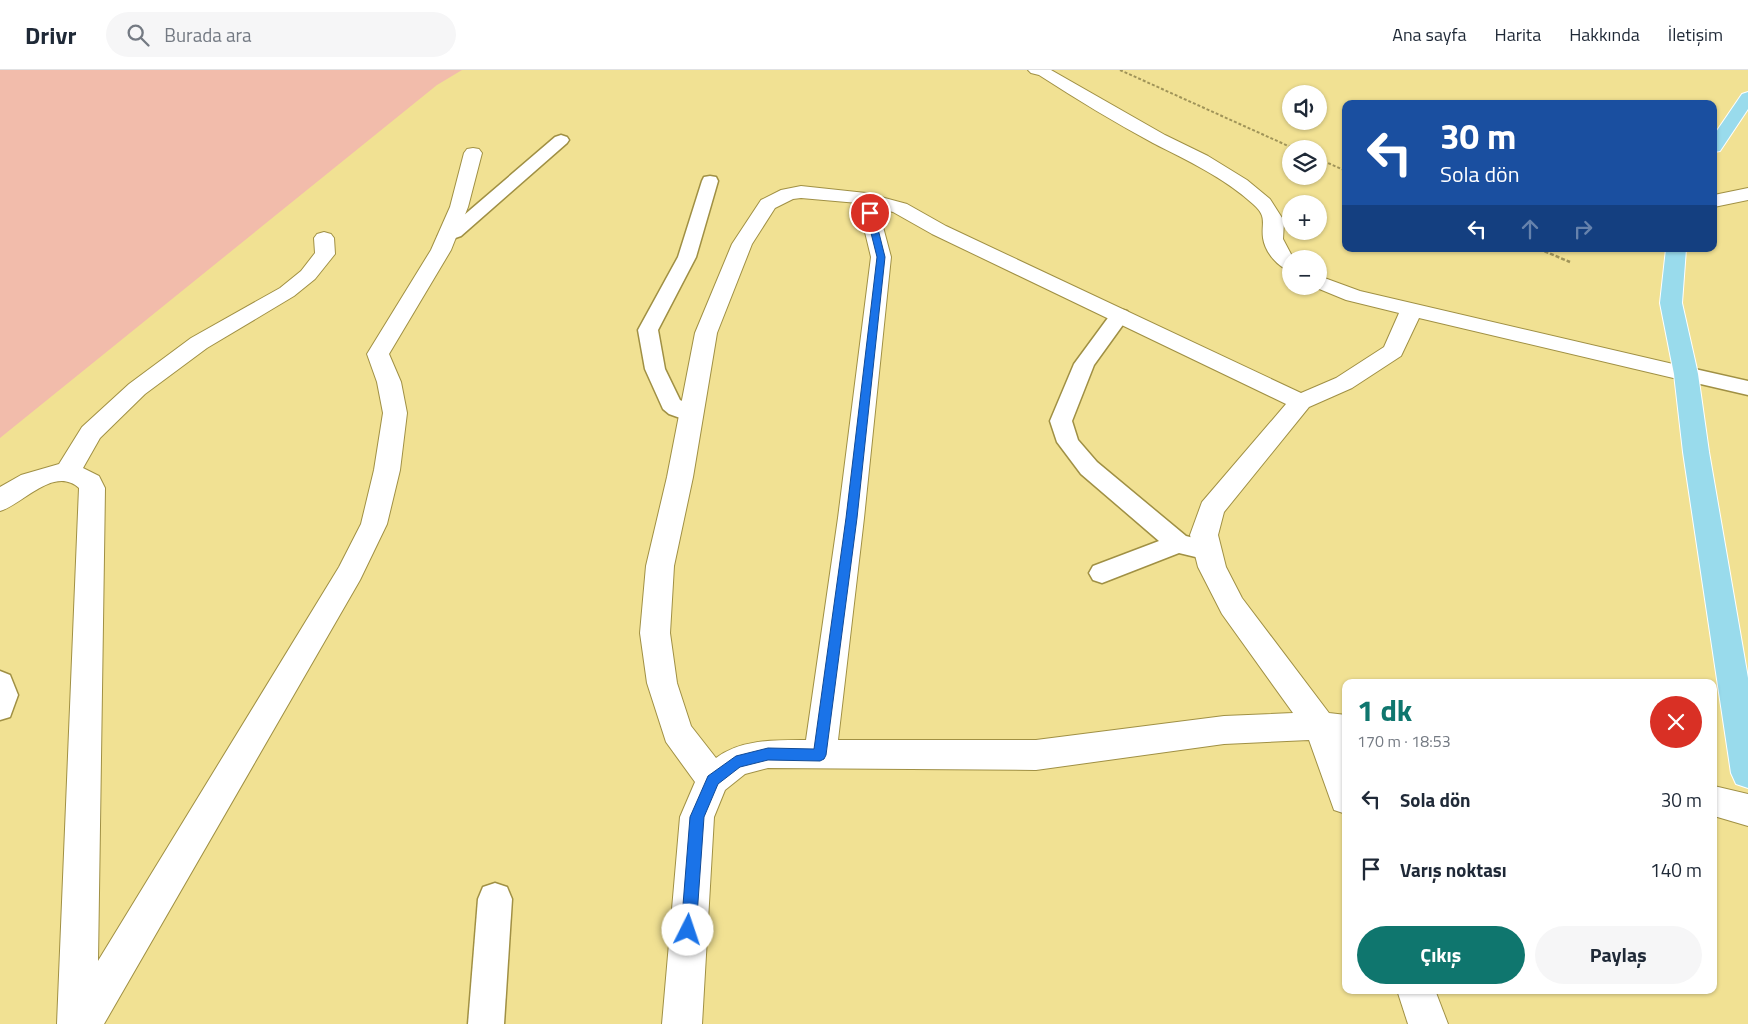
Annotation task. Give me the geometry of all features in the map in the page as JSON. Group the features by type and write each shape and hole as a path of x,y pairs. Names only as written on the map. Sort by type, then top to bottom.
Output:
{"main road":[{"path":"1717,143 1748,97"},
{"path":"1676,252 1671,303 1686,374 1696,452 1748,773"}],"street":[{"path":"1042,71 1159,139 1202,160 1241,184 1263,203 1274,221 1273,239 1282,256"},
{"path":"82,1024 340,589 374,524 387,470 395,413 389,382 378,354 441,250 459,208 473,152"},
{"path":"713,780 677,732 662,683 655,633 660,566 680,477 706,333 742,244 768,204 788,194 815,192 866,199 900,208 939,230 1301,402"},
{"path":"1717,200 1748,194"},
{"path":"820,755 851,518 881,257 866,199"},
{"path":"66,474 91,433 137,390 198,343 287,292 308,276 325,254 324,238"},
{"path":"1327,285 1353,296 1686,374"},
{"path":"1342,777 1333,727 1232,606 1212,567 1204,535 1211,509 1301,402 1344,383 1392,352 1412,309"},
{"path":"0,502 29,482 54,475 66,474 85,477 90,482 92,488 77,1024"},
{"path":"682,1024 697,817 713,780 736,762 768,754 1036,755 1224,730 1333,727"},
{"path":"1717,802 1748,810"},
{"path":"1417,994 1428,1024"}],"lane":[{"path":"447,236 455,232 561,140"},
{"path":"691,414 677,409 671,404 655,369 648,330 687,256 710,181"},
{"path":"1120,315 1084,364 1061,420 1068,442 1090,468 1178,543 1208,551"},
{"path":"1686,374 1748,388"},
{"path":"1102,573 1178,543"},
{"path":"0,683 4,695 0,708"},
{"path":"486,1024 495,898"}],"path":[{"path":"1120,70 1282,143"},
{"path":"1327,163 1342,169"},
{"path":"1545,252 1570,262"}],"shaded area":[{"path":"0,70 462,70 437,85 0,438"}],"route":[{"path":"688,930 697,817 713,780 736,762 768,754 820,755 851,518 881,257 870,213"}]}
